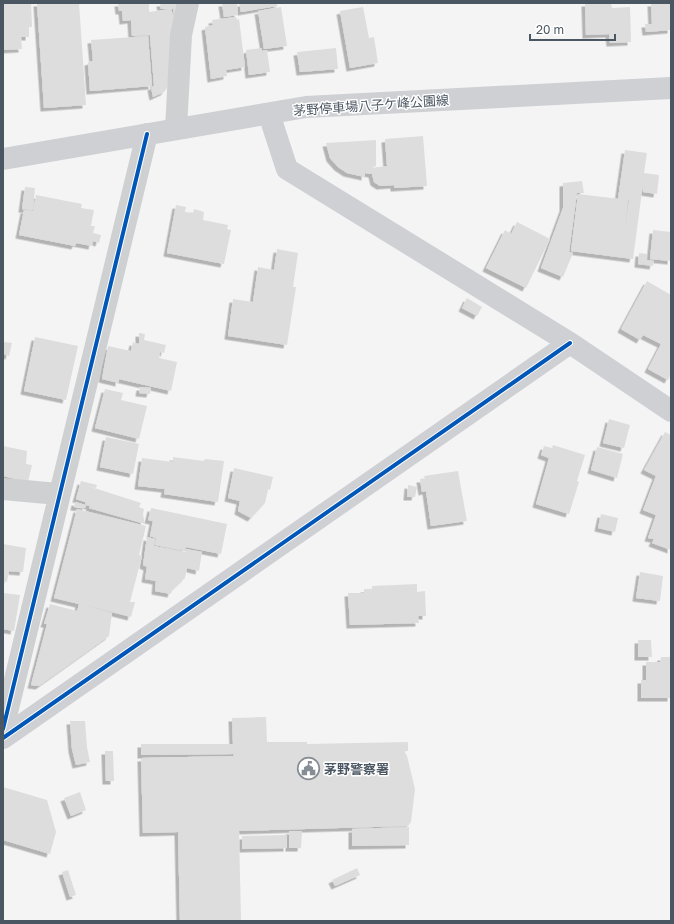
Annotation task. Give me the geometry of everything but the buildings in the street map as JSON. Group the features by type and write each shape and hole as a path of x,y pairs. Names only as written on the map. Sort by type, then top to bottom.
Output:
{"street":[{"path":"176,129 181,35 188,3"},
{"name":"茅野停車場八子ケ峰公園線","path":"3,159 306,107 671,88"},
{"path":"269,114 287,169 570,343 671,411"},
{"path":"3,729 58,494 147,134"},
{"path":"3,738 570,343"},
{"path":"3,489 58,494"}],"cycle path":[{"path":"3,729 147,134"},
{"path":"3,738 570,343"}],"place":[{"name":"茅野警察署","path":"308,769"}]}
